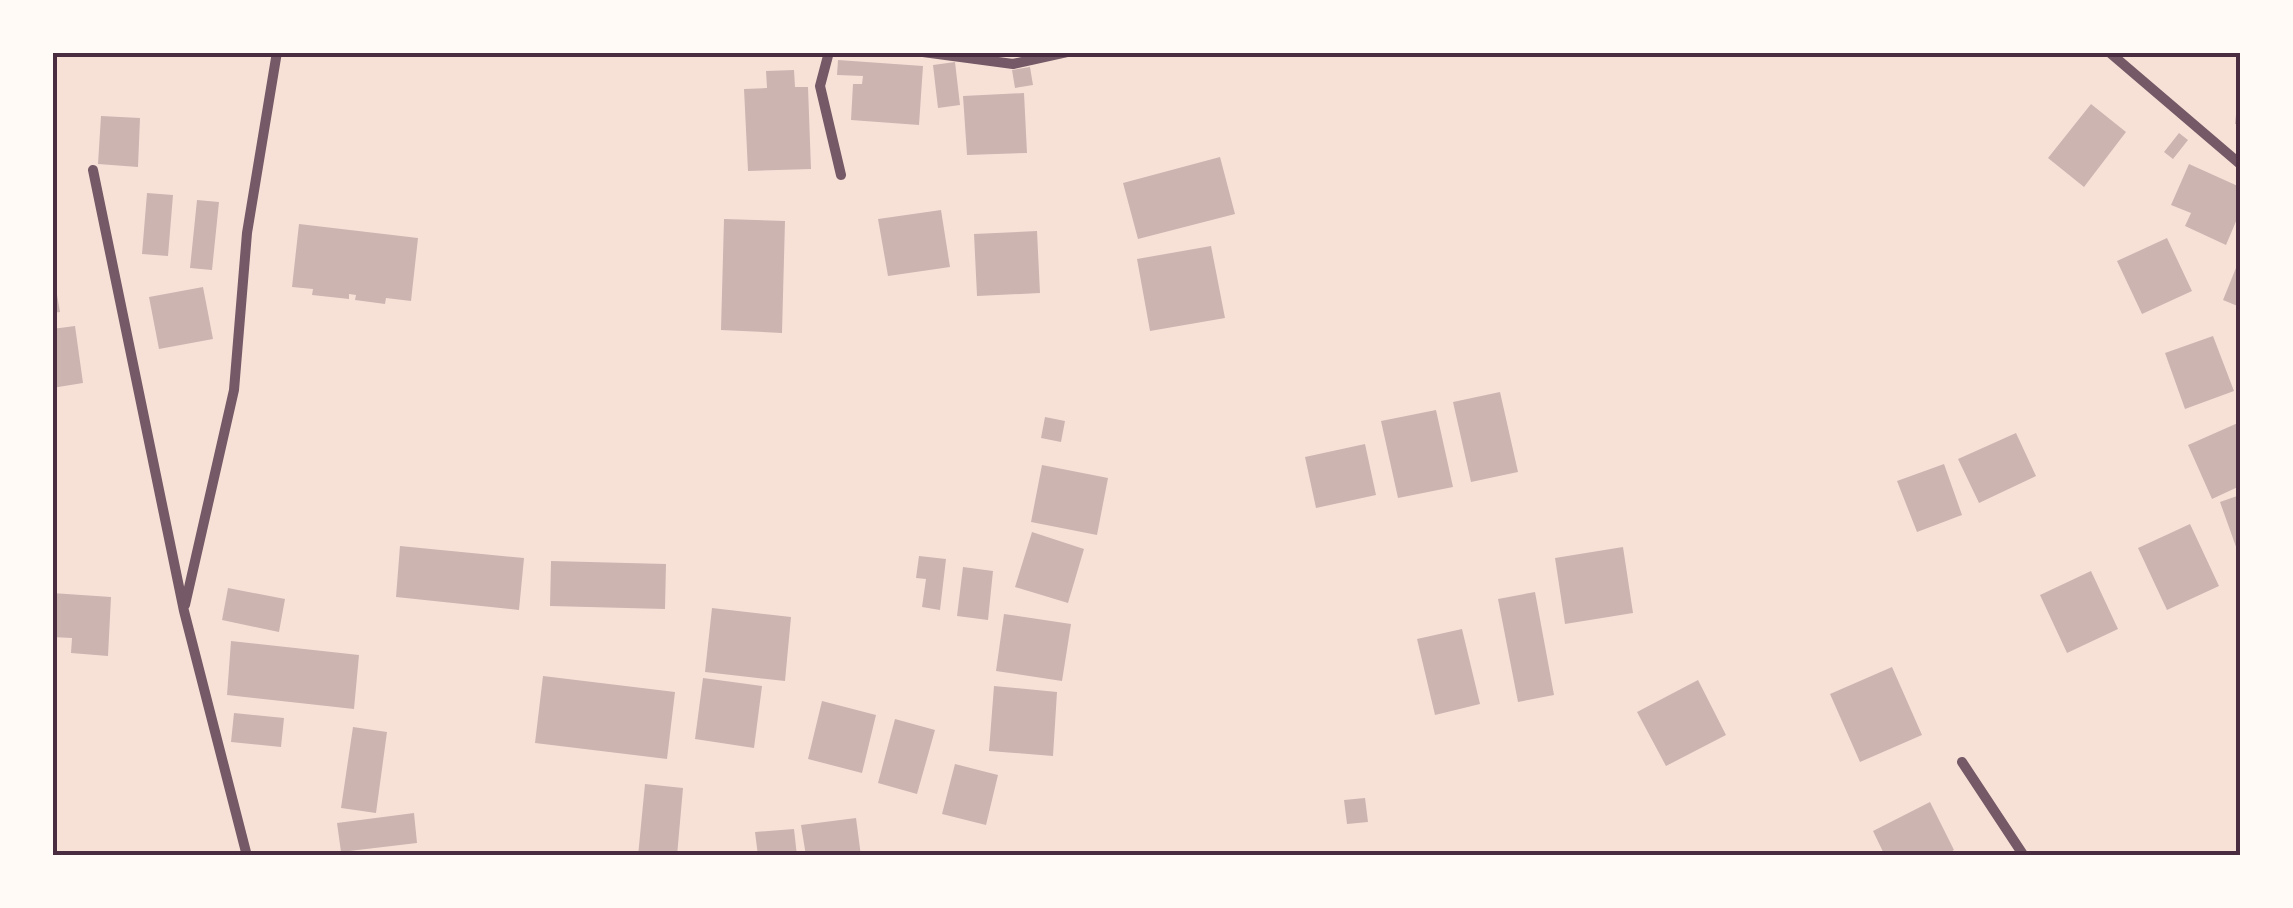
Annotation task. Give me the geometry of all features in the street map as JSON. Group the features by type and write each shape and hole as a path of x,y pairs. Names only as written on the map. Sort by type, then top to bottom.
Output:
{"street":[{"path":"184,611 234,390 247,233 276,52"},
{"path":"830,52 820,86 841,176"},
{"path":"923,52 1013,64 1067,52"},
{"path":"2110,52 2240,164"},
{"path":"94,170 184,611 247,856"},
{"path":"1962,762 2024,856"}],"building":[{"path":"838,60 923,66 919,125 851,120 853,84 862,84 863,76 837,75"},
{"path":"955,62 960,105 938,108 933,65"},
{"path":"1030,67 1033,85 1015,88 1012,70"},
{"path":"794,70 795,87 808,87 811,169 748,171 744,89 767,88 766,71"},
{"path":"1024,93 1027,153 967,155 963,96"},
{"path":"2240,96 2240,125 2235,124"},
{"path":"2091,104 2126,132 2084,187 2048,158"},
{"path":"101,116 140,118 138,167 98,164"},
{"path":"2179,133 2188,140 2173,159 2164,152"},
{"path":"1220,157 1235,214 1138,239 1123,183"},
{"path":"2189,164 2240,187 2240,212 2226,245 2185,226 2191,213 2171,205"},
{"path":"147,193 173,195 168,256 142,254"},
{"path":"197,200 219,202 212,270 190,268"},
{"path":"941,210 950,267 888,276 878,219"},
{"path":"724,219 785,221 782,333 721,330"},
{"path":"299,224 418,238 411,301 386,298 385,304 355,300 356,295 349,294 349,299 312,295 313,289 292,287"},
{"path":"1037,231 1040,293 977,296 974,234"},
{"path":"2167,238 2192,291 2142,314 2117,261"},
{"path":"1211,246 1225,318 1150,331 1137,259"},
{"path":"2240,258 2240,307 2223,300"},
{"path":"52,266 60,312 52,313"},
{"path":"203,287 213,339 159,349 149,297"},
{"path":"75,326 83,383 52,388 52,329"},
{"path":"2213,336 2234,391 2185,409 2165,353"},
{"path":"1500,392 1518,472 1471,482 1453,402"},
{"path":"1436,410 1453,487 1398,498 1381,421"},
{"path":"1045,417 1065,421 1061,442 1041,438"},
{"path":"2240,422 2240,486 2212,499 2188,445"},
{"path":"2016,433 2036,476 1979,503 1958,459"},
{"path":"1365,444 1376,495 1316,508 1305,457"},
{"path":"1944,464 1962,515 1917,532 1897,481"},
{"path":"1042,465 1108,478 1097,535 1031,522"},
{"path":"2240,495 2240,558 2220,502"},
{"path":"2190,524 2219,586 2167,610 2138,548"},
{"path":"1032,532 1084,549 1068,603 1015,587"},
{"path":"400,546 524,558 519,610 396,597"},
{"path":"1623,547 1633,613 1565,624 1555,558"},
{"path":"919,556 946,559 940,610 922,607 926,579 916,578"},
{"path":"551,561 666,564 665,609 550,606"},
{"path":"963,567 993,571 988,620 957,616"},
{"path":"2091,571 2118,629 2067,653 2040,595"},
{"path":"228,588 285,599 279,632 222,620"},
{"path":"1535,592 1554,695 1518,702 1498,599"},
{"path":"52,593 111,597 108,656 71,653 72,638 52,637"},
{"path":"712,608 791,617 785,681 705,672"},
{"path":"1004,614 1071,624 1062,681 996,671"},
{"path":"1462,629 1480,704 1435,715 1417,639"},
{"path":"231,641 359,655 354,709 227,695"},
{"path":"1892,667 1922,735 1860,762 1830,694"},
{"path":"543,676 675,692 667,759 535,743"},
{"path":"703,678 762,686 754,748 695,739"},
{"path":"1698,680 1726,735 1666,766 1637,712"},
{"path":"994,686 1057,692 1053,756 989,751"},
{"path":"822,701 876,715 862,773 808,759"},
{"path":"234,713 284,718 281,747 231,742"},
{"path":"895,719 935,730 917,794 878,783"},
{"path":"353,727 387,732 376,813 341,808"},
{"path":"955,764 998,775 986,825 942,814"},
{"path":"645,784 683,788 677,856 638,856"},
{"path":"1365,798 1368,822 1347,824 1344,800"},
{"path":"1930,802 1954,850 1944,856 1885,856 1873,831"},
{"path":"414,813 417,843 341,852 337,823"},
{"path":"856,818 861,856 806,856 801,825"},
{"path":"794,829 797,856 758,856 755,832"}]}
